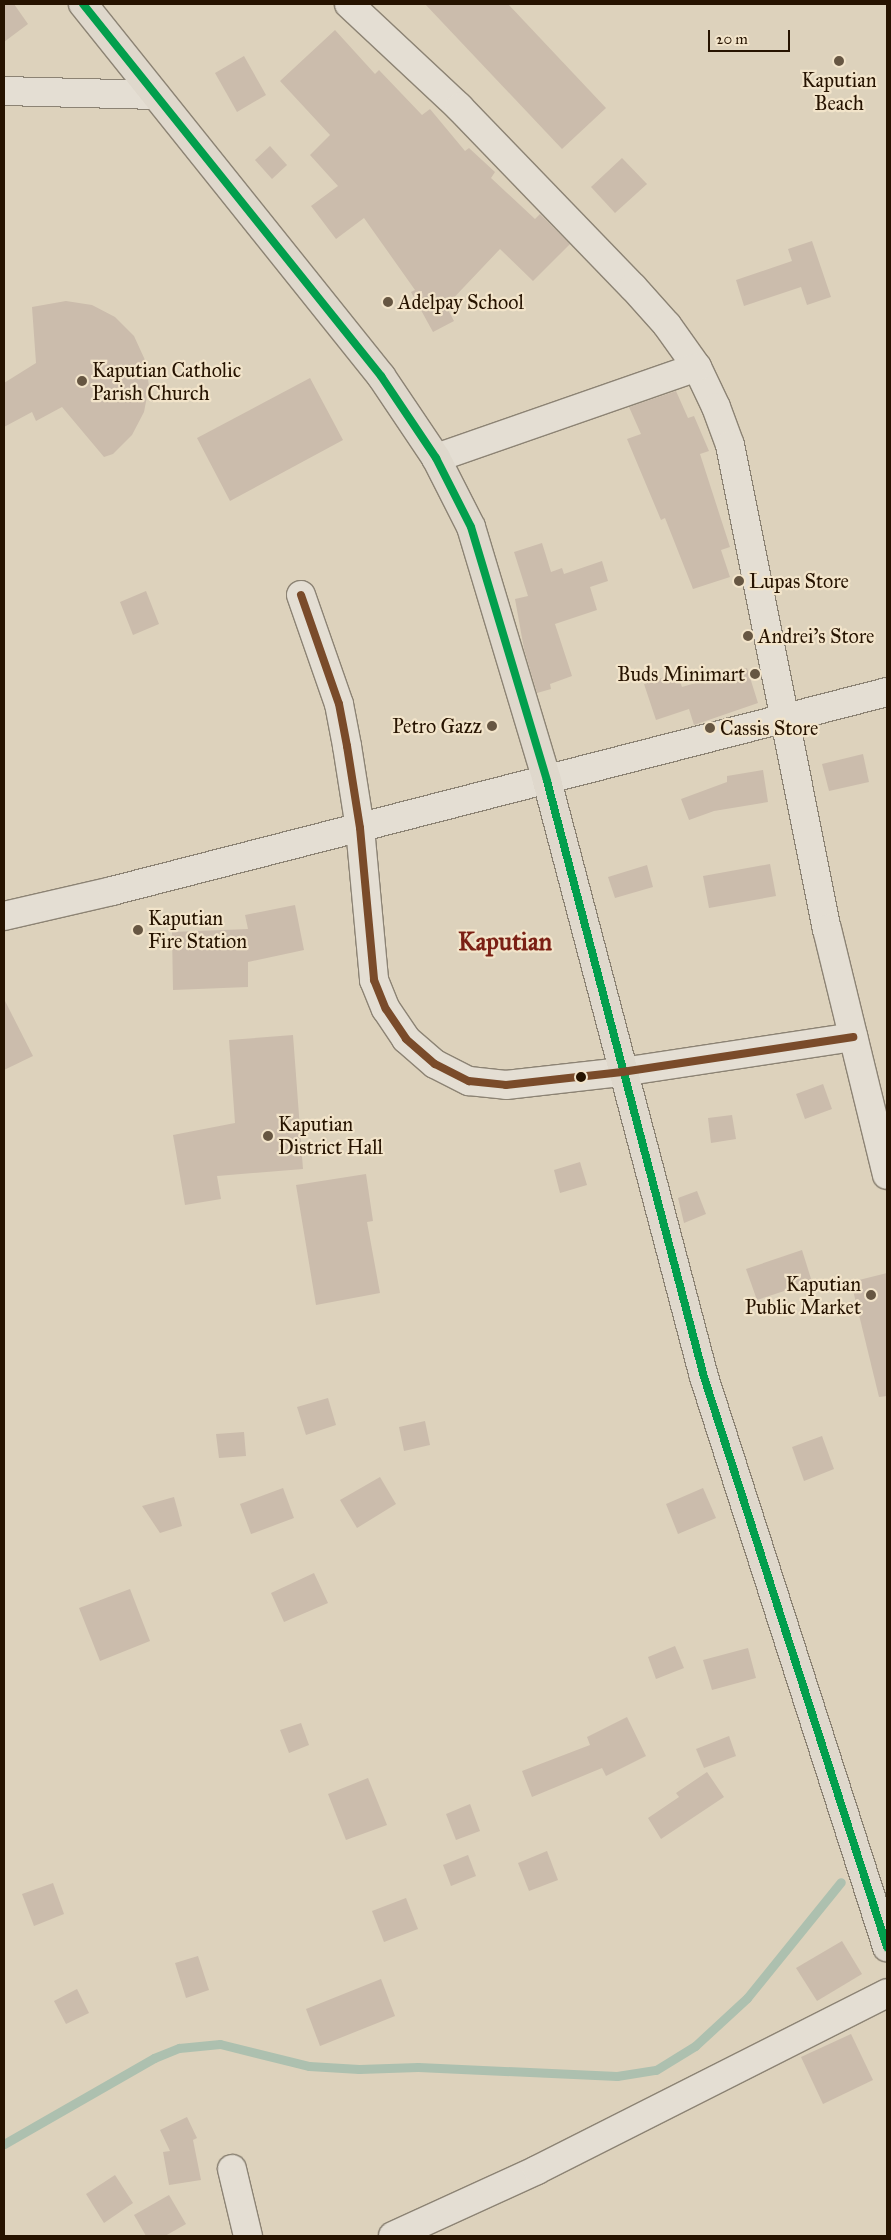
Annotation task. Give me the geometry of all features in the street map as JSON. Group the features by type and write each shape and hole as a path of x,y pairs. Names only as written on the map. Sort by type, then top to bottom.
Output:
{"main road":[{"path":"83,4 381,376 436,458 471,527 547,781 622,1072 704,1377 887,1947"}],"street":[{"path":"348,4 550,199 667,325 697,367 730,445 827,929 887,1174"},
{"path":"4,91 155,95"},
{"path":"436,458 697,367"},
{"path":"301,595 339,704 360,828 374,980 386,1009 406,1038 435,1064 469,1081 506,1085 622,1072 853,1037"},
{"path":"4,916 547,781 887,692"},
{"path":"393,2236 537,2170 887,1993"},
{"path":"232,2169 248,2236"}],"building":[{"path":"4,4 14,4 28,24 4,42"},
{"path":"425,4 508,4 606,108 562,149"},
{"path":"335,30 375,74 379,70 422,115 430,109 465,151 469,148 495,172 491,178 535,219 540,214 570,244 533,281 500,249 446,306 454,321 433,332 411,292 415,290 364,218 336,239 311,206 338,186 310,155 330,135 280,81"},
{"path":"244,56 266,95 237,112 215,73"},
{"path":"270,146 287,165 272,179 255,160"},
{"path":"622,158 647,184 615,213 591,187"},
{"path":"812,241 831,297 807,305 801,287 744,306 736,280 792,261 788,249"},
{"name":"Kaputian Catholic Parish Church","path":"66,301 92,305 115,317 134,336 145,360 149,386 144,412 132,435 113,454 104,457 62,407 36,421 32,412 4,427 4,383 36,363 32,307"},
{"path":"310,378 343,440 230,501 197,438"},
{"path":"676,391 688,418 694,416 709,451 700,454 730,547 721,550 730,577 693,589 665,518 661,520 627,439 641,434 629,407"},
{"path":"542,543 551,572 562,568 564,574 602,561 608,581 590,587 597,610 555,624 572,676 550,684 551,689 537,693 524,649 515,599 528,596 514,552"},
{"path":"146,591 159,624 133,635 120,602"},
{"path":"747,668 758,703 694,725 689,709 656,720 644,684 677,673 682,687"},
{"path":"863,754 869,782 829,791 822,764"},
{"path":"763,770 768,802 714,811 689,820 681,799 727,782 727,776"},
{"path":"770,864 776,896 709,908 703,876"},
{"path":"647,865 653,887 615,898 608,877"},
{"path":"295,905 304,950 248,962 248,987 173,990 172,932 248,929 245,915"},
{"path":"4,999 33,1056 4,1070"},
{"name":"Kaputian District Hall","path":"293,1035 303,1169 217,1176 221,1199 185,1205 173,1135 235,1123 229,1040"},
{"path":"823,1084 832,1109 805,1119 796,1094"},
{"path":"732,1115 736,1139 711,1143 708,1118"},
{"path":"580,1162 587,1185 560,1193 554,1170"},
{"path":"366,1174 373,1221 367,1222 380,1293 316,1305 296,1185"},
{"path":"697,1191 706,1214 684,1223 678,1198"},
{"path":"802,1250 812,1282 757,1300 746,1269"},
{"path":"887,1273 887,1396 879,1397 851,1282"},
{"path":"328,1398 336,1425 306,1435 297,1407"},
{"path":"425,1421 430,1445 404,1451 399,1427"},
{"path":"244,1432 246,1456 219,1458 216,1434"},
{"path":"822,1436 834,1469 804,1481 792,1447"},
{"path":"380,1477 396,1504 357,1528 340,1500"},
{"path":"283,1488 294,1518 251,1534 240,1504"},
{"path":"703,1488 716,1518 678,1534 666,1504"},
{"path":"174,1497 182,1526 160,1533 142,1506"},
{"path":"314,1573 328,1603 284,1622 271,1593"},
{"path":"130,1589 150,1641 100,1661 79,1608"},
{"path":"675,1646 684,1668 656,1679 648,1657"},
{"path":"748,1648 756,1678 712,1690 703,1660"},
{"path":"627,1717 646,1756 606,1776 602,1768 532,1797 522,1771 590,1745 587,1737"},
{"path":"301,1723 309,1745 289,1753 280,1730"},
{"path":"729,1736 736,1756 704,1768 696,1749"},
{"path":"707,1772 724,1797 661,1839 648,1818 679,1797 676,1793"},
{"path":"368,1778 387,1825 346,1840 328,1794"},
{"path":"470,1804 480,1831 456,1840 446,1814"},
{"path":"547,1851 558,1880 529,1891 518,1863"},
{"path":"468,1855 476,1876 451,1886 443,1865"},
{"path":"53,1883 64,1914 34,1926 22,1894"},
{"path":"406,1898 418,1929 384,1942 372,1911"},
{"path":"842,1941 862,1974 817,2001 796,1968"},
{"path":"198,1956 209,1990 186,1998 175,1963"},
{"path":"381,1979 395,2016 320,2046 306,2009"},
{"path":"77,1989 89,2013 66,2024 54,2001"},
{"path":"851,2034 873,2080 823,2104 801,2057"},
{"path":"187,2117 197,2138 193,2140 201,2180 169,2185 163,2152 170,2151 160,2130"},
{"path":"115,2175 133,2203 104,2223 86,2194"},
{"path":"169,2195 186,2224 165,2236 146,2236 134,2215"}],"waterway":[{"path":"4,2144 154,2058 179,2048 220,2044 309,2066 359,2069 418,2067 617,2076 656,2070 695,2046 747,1998 841,1882"}],"transit line":[{"path":"83,4 381,376 436,458 471,527 547,781 704,1377 887,1947"},
{"path":"301,595 339,704 347,746 360,828 374,980 386,1009 406,1039 435,1064 469,1081 506,1085 622,1072 853,1037"}],"place":[{"name":"Kaputian Beach","path":"839,61"},
{"name":"Adelpay School","path":"388,302"},
{"name":"Kaputian Catholic Parish Church","path":"82,381"},
{"name":"Lupas Store","path":"739,581"},
{"name":"Andrei's Store","path":"748,636"},
{"name":"Buds Minimart","path":"755,674"},
{"name":"Petro Gazz","path":"492,726"},
{"name":"Cassis Store","path":"710,728"},
{"name":"Kaputian Fire Station","path":"138,930"},
{"name":"Kaputian District Hall","path":"268,1136"},
{"name":"Kaputian Public Market","path":"871,1295"}],"district":[{"name":"Kaputian","path":"505,942"}]}
